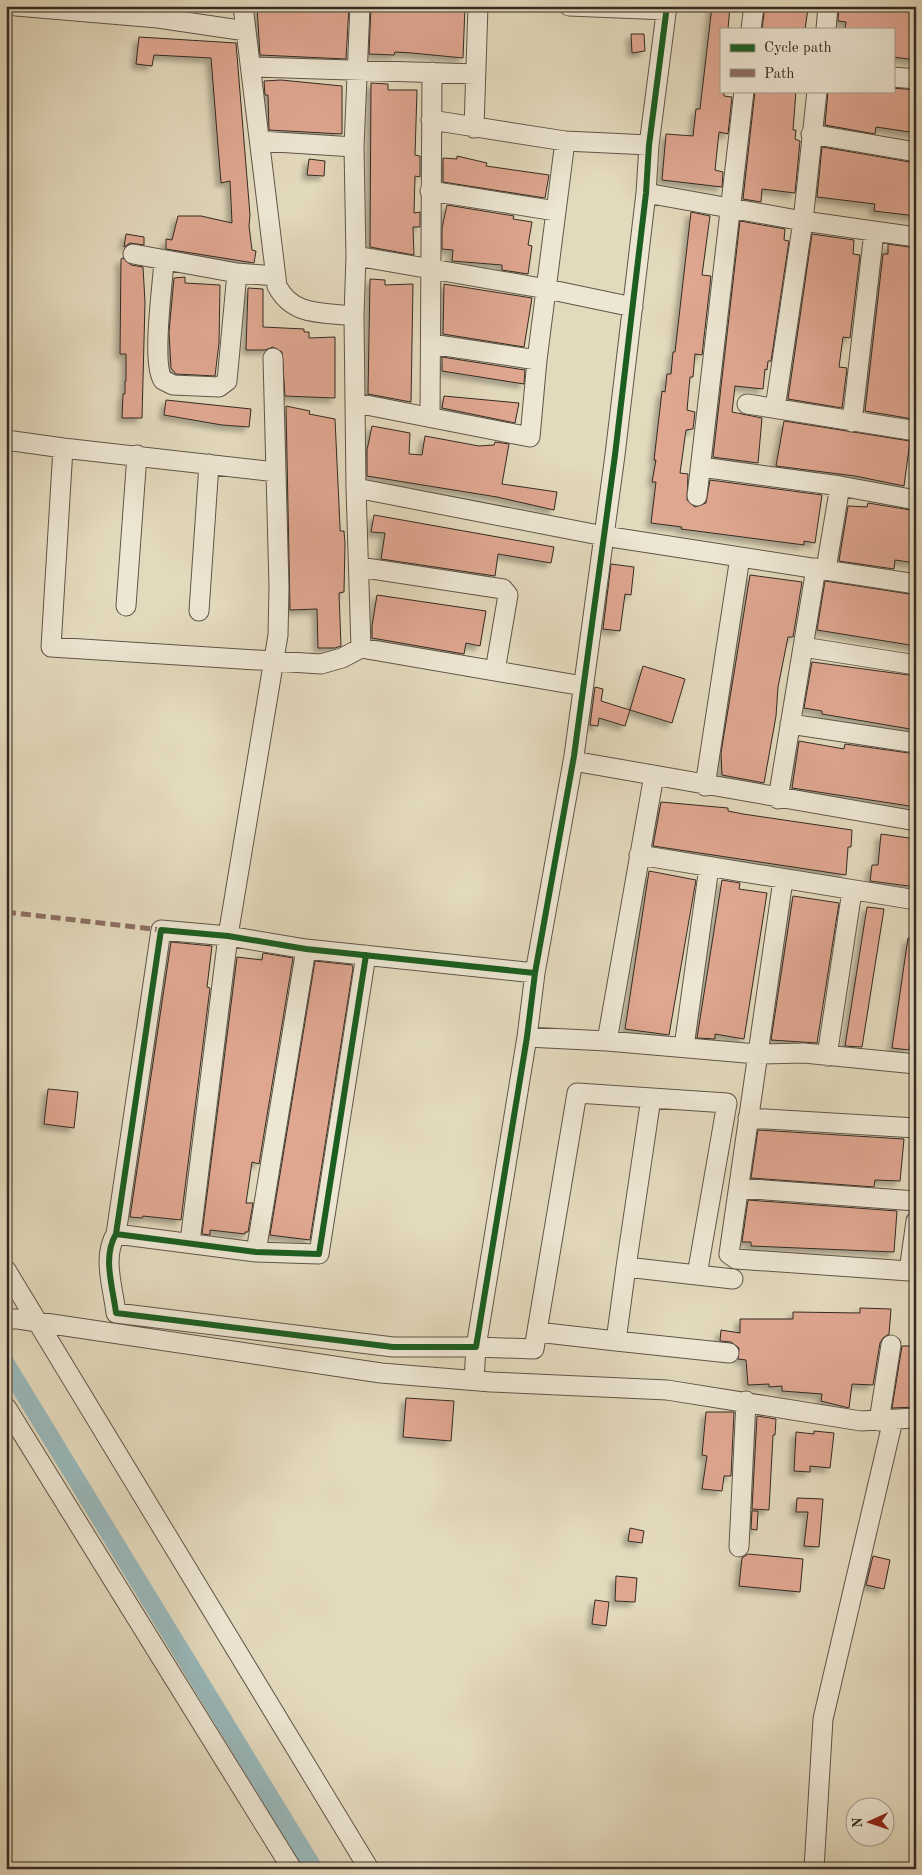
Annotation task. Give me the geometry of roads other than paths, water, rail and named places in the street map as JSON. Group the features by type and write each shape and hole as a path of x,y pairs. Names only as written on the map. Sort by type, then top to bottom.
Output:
{"street":[{"path":"18,6 158,12 246,32"},
{"path":"243,6 276,276 284,298 290,305 301,309 354,316"},
{"path":"360,6 354,148 356,256 354,316 356,488 361,648"},
{"path":"474,128 478,6"},
{"path":"474,1380 476,1347 527,1037 535,973 573,761 633,307 646,193 649,145 667,8 569,6"},
{"path":"751,28 754,6"},
{"path":"826,28 828,6"},
{"path":"250,67 476,74"},
{"path":"430,418 432,72"},
{"path":"894,77 916,80"},
{"path":"697,496 744,92"},
{"path":"775,408 803,221 817,92"},
{"path":"431,120 565,141 649,145"},
{"path":"811,134 916,152"},
{"path":"260,141 354,148"},
{"path":"356,403 530,437 537,360 565,141"},
{"path":"430,191 556,211"},
{"path":"646,193 803,221 916,237"},
{"path":"852,422 874,232"},
{"path":"133,254 237,273 276,276"},
{"path":"356,256 547,289 633,307"},
{"path":"164,260 158,336 159,368 163,380 172,385 219,387 226,381 237,273"},
{"path":"431,344 537,360"},
{"path":"190,1242 228,936 278,635 279,588 273,358"},
{"path":"747,404 852,422 916,430"},
{"path":"6,440 276,472"},
{"path":"63,448 51,647 321,664 342,658 361,648 583,686"},
{"path":"126,606 138,455"},
{"path":"199,611 209,464"},
{"path":"701,467 840,486 916,500"},
{"path":"778,799 803,647 840,486"},
{"path":"356,488 604,536 916,584"},
{"path":"705,786 740,557"},
{"path":"359,568 504,589 508,595 495,671"},
{"path":"803,647 916,665"},
{"path":"790,724 916,743"},
{"path":"573,761 654,774 705,786 778,799 916,821"},
{"path":"607,1041 654,774"},
{"path":"639,855 783,880 916,900"},
{"path":"684,1047 709,867"},
{"path":"783,880 729,1254 736,1259 909,1270 916,1221"},
{"path":"827,1056 852,891"},
{"path":"116,1313 109,1253 111,1242 116,1234 161,930 228,936 306,949 535,973"},
{"path":"256,1252 306,949"},
{"path":"116,1234 190,1242 256,1252 319,1254 366,955"},
{"path":"527,1037 607,1041 757,1054 827,1056 916,1064"},
{"path":"66,1326 116,1313 393,1347 534,1349 577,1093 727,1103 697,1275"},
{"path":"616,1342 651,1098"},
{"path":"748,1118 916,1128"},
{"path":"739,1188 916,1200"},
{"path":"626,1268 733,1279"},
{"path":"6,1270 369,1869"},
{"path":"12,1319 381,1373 667,1390 746,1401 832,1417 886,1421 916,1418"},
{"path":"537,1332 729,1353"},
{"path":"814,1869 823,1719 886,1421 891,1345"},
{"path":"739,1547 746,1401"},
{"path":"6,1407 292,1869"}],"waterway":[{"path":"6,1364 314,1869"}]}
